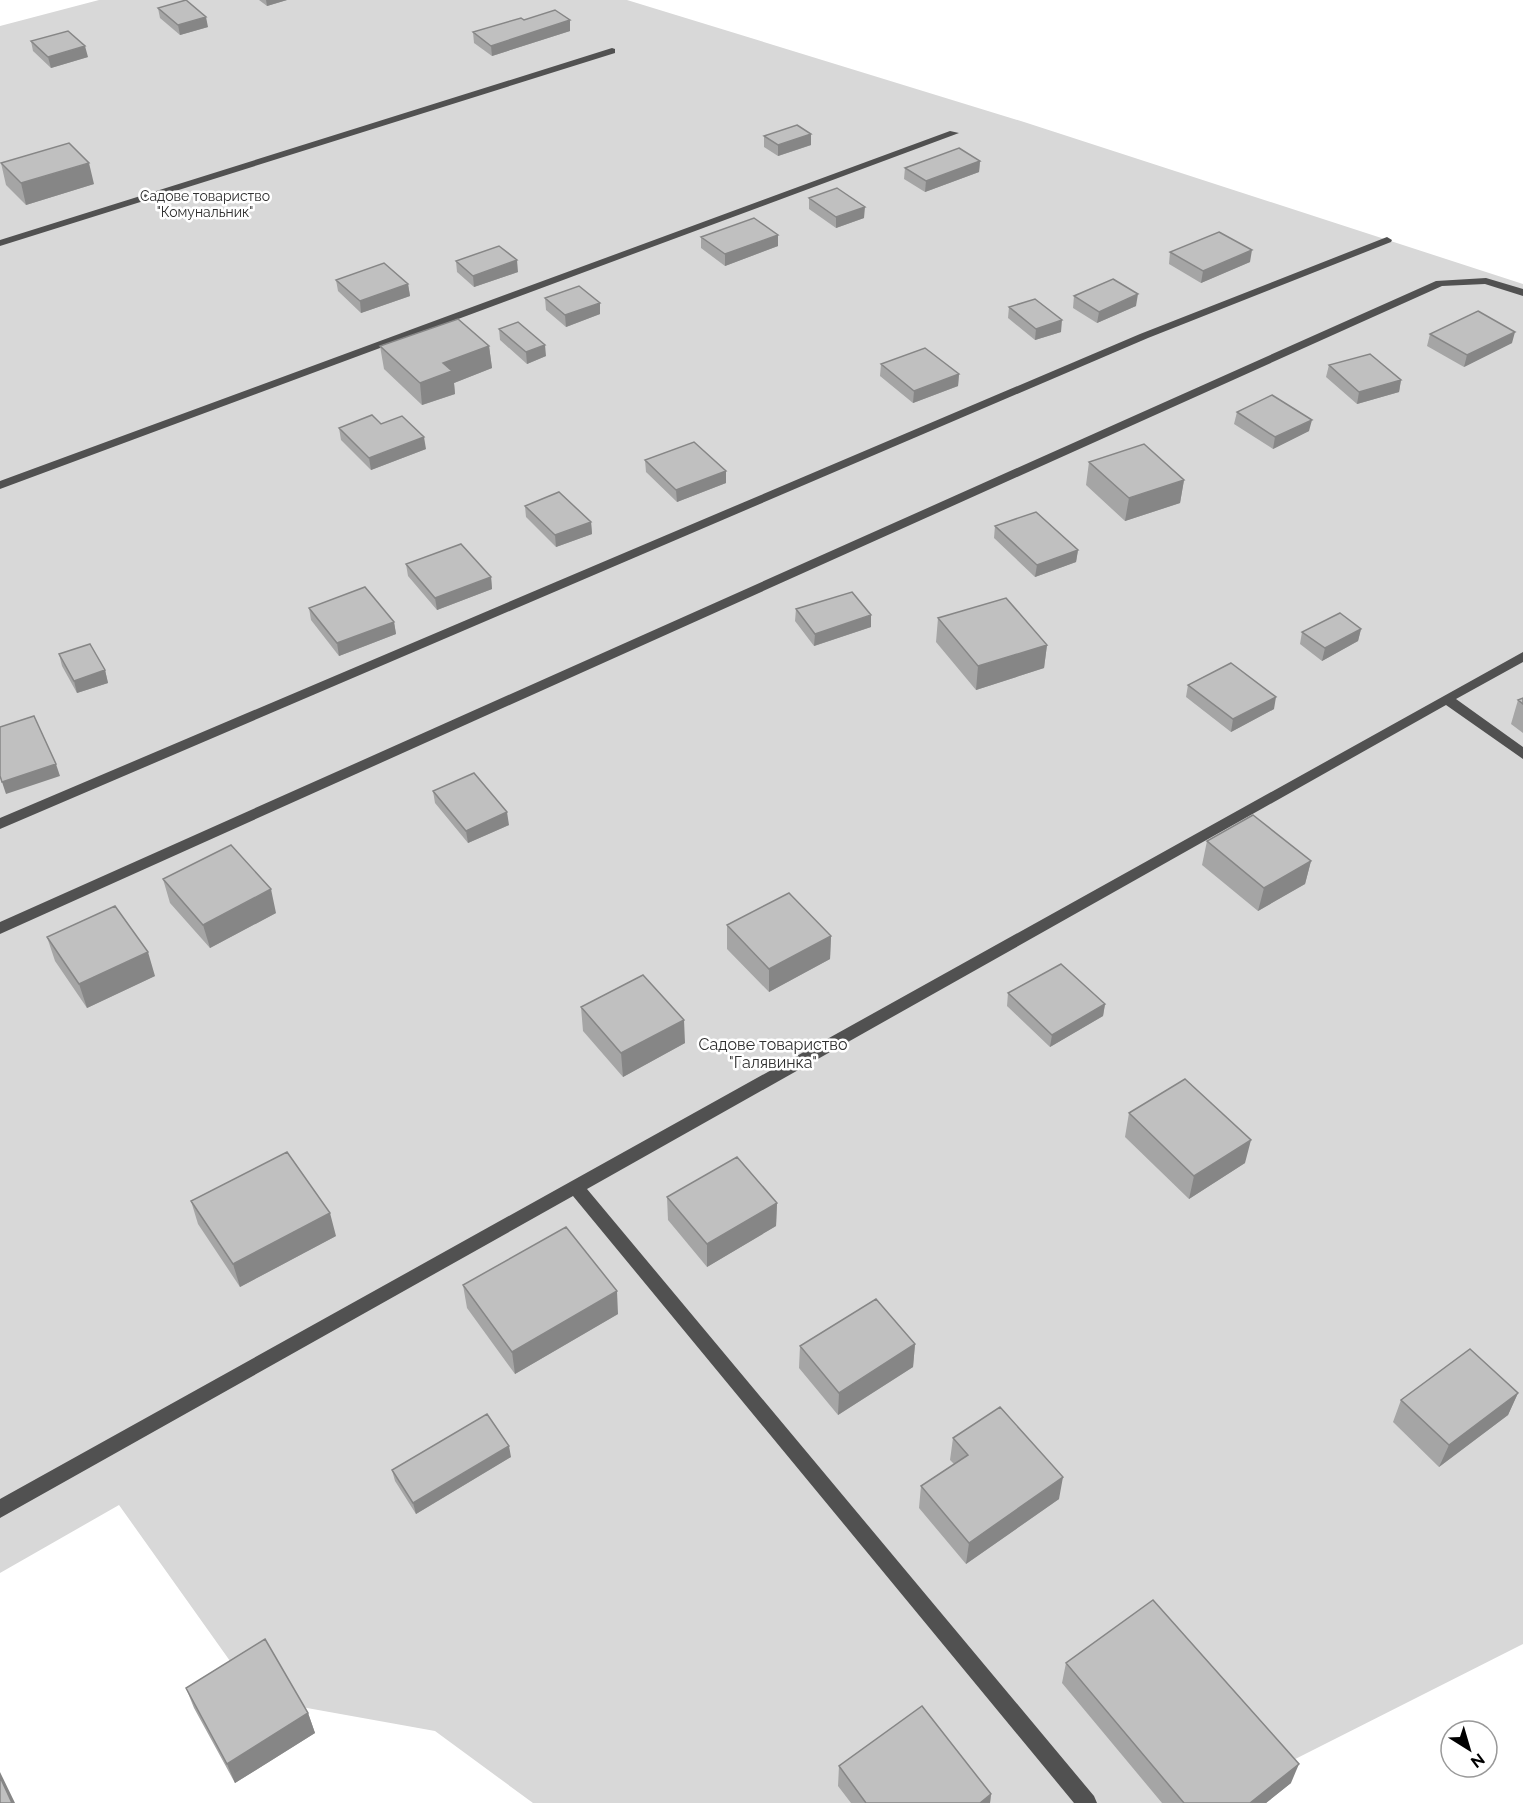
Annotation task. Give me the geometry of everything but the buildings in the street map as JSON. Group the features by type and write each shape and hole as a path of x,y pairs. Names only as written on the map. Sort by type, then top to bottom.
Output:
{"street":[{"path":"0,243 612,51"},
{"path":"0,484 954,133"},
{"path":"0,824 1144,336 1387,240"},
{"path":"0,928 1440,283 1486,281 1523,293"},
{"path":"0,1509 1523,656"},
{"path":"1446,699 1523,754"},
{"path":"575,1187 1087,1803"}],"green space":[{"name":"Садове товариство \"Галявинка\"","path":"99,0 627,0 1024,122 1523,284 1523,1644 1208,1803 533,1803 435,1731 257,1699 119,1505 0,1573 0,26"}],"park label":[{"name":"Садове товариство \"Комунальник\"","path":"205,204"}]}
